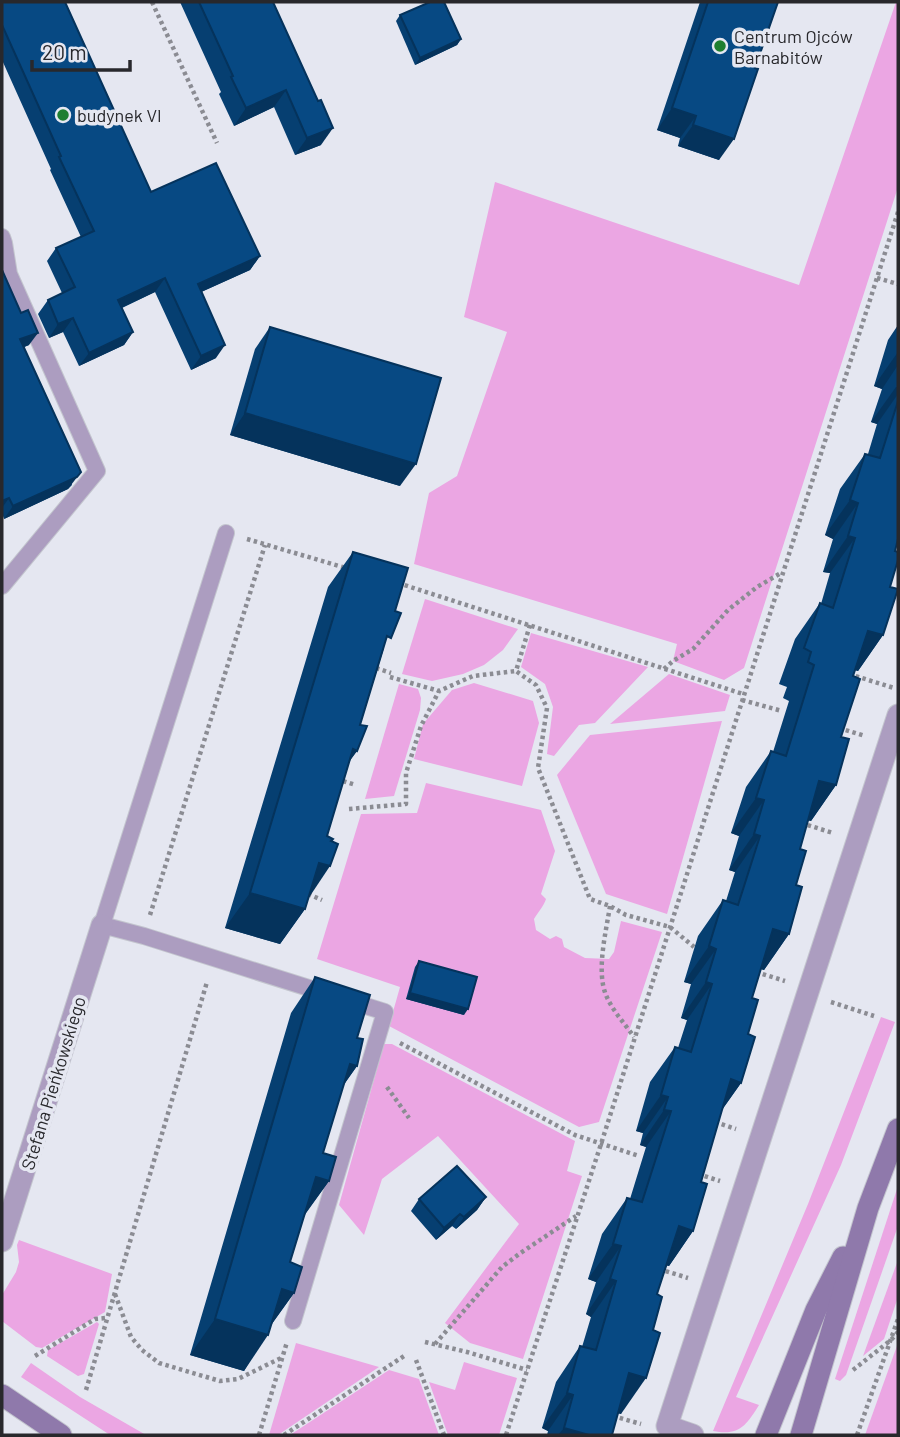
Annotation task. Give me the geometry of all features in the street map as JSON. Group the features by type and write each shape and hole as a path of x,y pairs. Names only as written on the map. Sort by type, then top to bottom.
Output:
{"street":[{"path":"693,1435 667,1426 898,715"},
{"name":"Stefana Pieńkowskiego","path":"2,1241 102,925"},
{"path":"801,1435 868,1208 898,1129"},
{"path":"766,1435 816,1310 868,1208"},
{"path":"2,1395 61,1435"}],"lane":[{"path":"2,237 9,274 97,471 2,586"},
{"path":"226,533 102,925 385,1012 293,1321"}],"path":[{"path":"152,2 217,143"},
{"path":"506,1435 898,212"},
{"path":"877,278 898,284"},
{"path":"226,533 353,570"},
{"path":"144,936 265,545"},
{"path":"664,670 693,649 728,610 757,587 783,572"},
{"path":"391,581 530,625 782,711"},
{"path":"516,671 530,625"},
{"path":"376,668 439,691"},
{"path":"349,809 406,804 406,773 421,726 439,691 473,676 516,671 536,685 547,708 538,768 590,899 625,915 670,927 694,947"},
{"path":"843,672 898,689"},
{"path":"343,781 356,785"},
{"path":"799,822 810,826"},
{"path":"308,894 322,900"},
{"path":"610,906 602,966 603,984 607,998 634,1037"},
{"path":"86,1390 214,958"},
{"path":"746,969 756,972"},
{"path":"807,994 874,1016"},
{"path":"379,1032 575,1135 639,1156"},
{"path":"691,1172 714,1179"},
{"path":"435,1344 502,1267 577,1215"},
{"path":"653,1266 668,1272"},
{"path":"114,1293 131,1337 159,1363 220,1381 239,1379 283,1357"},
{"path":"35,1356 95,1320 106,1318"},
{"path":"857,1435 898,1320"},
{"path":"259,1435 293,1321"},
{"path":"853,1370 898,1332"},
{"path":"425,1342 527,1370"},
{"path":"284,1435 404,1356"},
{"path":"416,1360 444,1435"},
{"path":"604,1413 617,1418"}],"shaded area":[{"path":"896,2 898,187 744,668 724,680 673,661 677,644 414,564 429,493 457,476 507,332 464,317 495,182 799,285"},
{"path":"425,599 518,629 503,650 484,665 463,674 432,681 402,674"},
{"path":"531,633 648,667 595,723 579,725 554,756 547,754 553,707 545,684 521,667"},
{"path":"669,674 730,695 725,711 610,724"},
{"path":"474,683 533,701 539,723 522,786 414,759 423,724 452,690"},
{"path":"399,684 418,689 421,698 420,710 394,796 365,799"},
{"path":"722,721 667,914 606,894 557,775 590,735"},
{"path":"426,783 541,810 555,851 541,894 546,899 534,919 536,930 550,939 556,936 562,939 564,947 585,958 609,959 614,952 621,921 662,932 599,1122 579,1127 389,1026 400,987 317,959 361,814 417,813"},
{"path":"881,1017 895,1022 841,1165 736,1397 759,1405 746,1424 736,1431 713,1431 808,1204"},
{"path":"384,1044 392,1044 575,1141 567,1171 582,1176 523,1359 470,1343 445,1323 519,1224 438,1136 382,1179 364,1235 339,1205"},
{"path":"898,1186 898,1226 846,1375 840,1381 835,1379"},
{"path":"19,1240 112,1274 105,1312 42,1348 36,1347 2,1321 2,1295 16,1272"},
{"path":"898,1260 898,1297 884,1339 863,1356"},
{"path":"97,1322 99,1324 84,1374 78,1376 47,1356 48,1350"},
{"path":"296,1343 379,1367 278,1435 269,1435"},
{"path":"898,1343 898,1435 865,1435"},
{"path":"464,1362 517,1378 499,1435 448,1435 429,1382 455,1390"},
{"path":"31,1363 80,1397 146,1435 107,1433 21,1377"},
{"path":"389,1370 419,1379 439,1435 290,1435"}],"building":[{"path":"2,2 65,2 151,192 216,163 260,256 198,284 225,345 201,356 165,278 118,300 133,332 89,353 73,318 58,324 48,300 75,287 56,248 94,231 2,25"},
{"path":"199,2 273,2 333,128 307,138 286,90 246,108"},
{"path":"430,2 444,2 461,39 420,58 400,15"},
{"name":"Centrum Ojców Barnabitów","path":"708,2 778,2 734,139 693,125 696,116 672,108"},
{"path":"2,270 21,313 28,310 38,333 20,339 81,472 77,477 13,506 9,498 2,501"},
{"path":"270,327 441,378 416,464 245,413"},
{"path":"898,401 898,539 895,551 898,552 898,560 890,587 898,589 883,635 868,631 853,676 860,679 841,737 849,739 836,785 819,781 800,849 806,851 796,885 802,887 789,934 773,929 752,998 758,1000 748,1034 755,1037 741,1083 731,1079 701,1182 707,1184 693,1231 679,1226 657,1294 662,1297 653,1330 660,1333 646,1378 629,1373 612,1435 589,1435 564,1428 573,1395 567,1393 580,1346 596,1350 616,1281 610,1279 621,1246 613,1244 627,1198 642,1202 671,1111 664,1110 668,1097 661,1095 675,1047 691,1052 712,984 706,982 716,949 709,946 723,900 738,905 760,836 754,834 764,800 756,798 771,751 786,756 814,665 808,662 811,652 804,648 820,603 833,608 855,538 848,536 858,503 850,500 865,454 880,458"},
{"path":"353,552 408,568 395,611 401,613 391,638 387,636 360,725 367,726 357,751 353,749 327,836 338,844 330,866 319,863 305,909 250,893"},
{"path":"419,961 477,977 468,1009 410,993"},
{"path":"315,977 370,995 357,1038 363,1039 357,1066 350,1064 323,1153 336,1157 329,1181 316,1177 290,1262 302,1267 294,1293 282,1289 268,1335 215,1319"},
{"path":"457,1166 486,1197 464,1217 460,1214 444,1228 419,1199"}],"place":[{"name":"Centrum Ojców Barnabitów","path":"720,46"},
{"name":"budynek VI","path":"63,115"}]}
